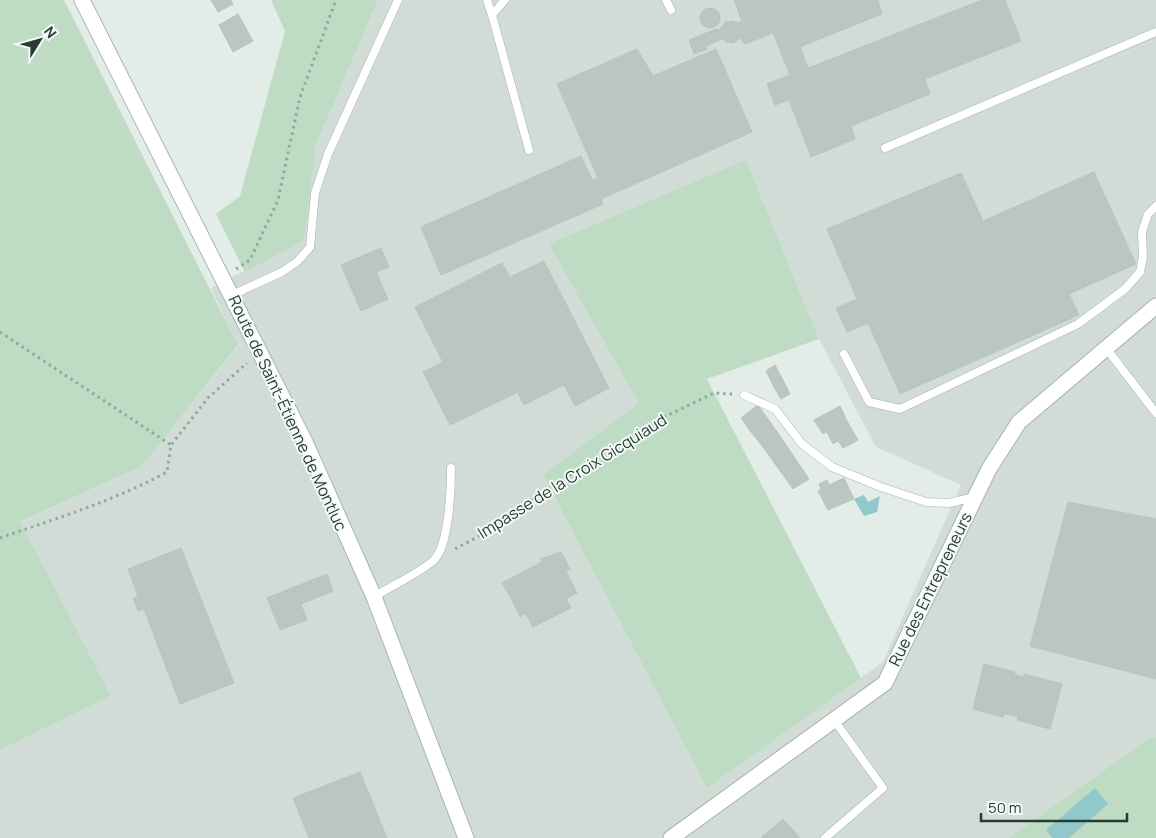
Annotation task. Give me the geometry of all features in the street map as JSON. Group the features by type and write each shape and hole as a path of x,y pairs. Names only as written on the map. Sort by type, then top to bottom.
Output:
{"main road":[{"name":"Route de Saint-Étienne de Montluc","path":"82,0 223,276 306,444 374,597 466,838"},
{"name":"Rue des Entrepreneurs","path":"671,838 885,683 989,469 1019,422 1156,306"}],"lane":[{"path":"232,295 282,272 298,261 310,247 316,192 328,154 398,0"},
{"path":"487,0 529,150"},
{"path":"492,15 505,0"},
{"path":"666,0 671,10"},
{"path":"885,148 1156,32"},
{"path":"844,354 869,402 900,408 918,400 1078,324 1125,289 1140,272 1143,257 1142,232 1148,214 1156,206"},
{"path":"1106,348 1156,413"},
{"path":"744,395 775,409 802,444 832,467 881,487 926,502 949,503 975,497"},
{"path":"374,597 435,560 444,540 450,500 451,468"},
{"path":"825,838 883,788 834,720"}],"path":[{"path":"223,276 250,260 278,200 300,97 336,0"},
{"path":"0,332 171,445"},
{"path":"0,538 93,506 137,488 167,472 171,445 208,398 260,351"},
{"name":"Impasse de la Croix Gicquiaud","path":"435,560 483,534 568,476 660,419 714,393 744,395"}],"shaded area":[{"path":"378,0 1156,0 1156,738 1151,737 1009,838 0,838 0,750 111,696 19,523 142,466 238,346 211,288 304,240 316,145","holes":["746,160 819,339 876,447 961,485 883,662 707,788 543,475 639,404"]}],"green space":[{"path":"0,0 64,0 238,345 142,466 20,522 111,696 0,750"},
{"path":"271,0 378,0 316,145 304,240 245,272 216,214 240,196 285,31"},
{"path":"746,160 819,339 707,379 861,678 707,788 543,475 639,403 549,244"},
{"path":"1151,737 1156,738 1156,838 1009,838"}],"water":[{"path":"864,495 868,502 880,496 877,512 864,516 854,499"},
{"path":"1095,788 1108,804 1069,838 1053,838 1046,830"}],"building":[{"path":"211,0 231,0 233,4 218,12"},
{"path":"734,0 878,0 882,14 800,47 808,68 982,0 1005,0 1021,41 925,79 930,94 851,126 855,139 811,157 789,100 775,105 767,84 790,75 773,33 750,42 747,34 733,43 726,42 720,36 720,29 725,22 732,21 737,23 742,21"},
{"path":"706,8 714,8 720,14 720,22 714,28 706,28 700,22 700,14"},
{"path":"238,14 253,41 233,52 219,25"},
{"path":"716,29 720,30 722,39 706,46 707,49 694,54 689,40"},
{"path":"747,34 750,42 744,44 741,37"},
{"path":"637,49 653,76 716,49 752,132 601,199 603,204 441,275 421,227 581,156 592,180 598,178 557,84"},
{"path":"1094,172 1136,264 1069,294 1079,315 900,394 868,323 847,332 836,308 857,299 827,229 961,173 983,221"},
{"path":"381,248 389,267 376,272 388,299 361,311 341,265"},
{"path":"544,261 609,388 575,406 558,373 450,425 423,372 443,362 415,307 502,263 510,277"},
{"path":"775,365 784,382 774,387 766,371"},
{"path":"558,373 564,385 524,405 518,393"},
{"path":"784,382 790,394 781,399 774,387"},
{"path":"758,405 768,419 751,432 741,418"},
{"path":"840,406 847,421 823,434 814,420"},
{"path":"768,419 780,436 763,447 751,432"},
{"path":"847,421 858,440 843,448 838,441 833,444 827,432"},
{"path":"780,436 809,479 793,489 763,447"},
{"path":"844,478 854,499 828,510 818,491 821,489 819,484 827,480 829,485"},
{"path":"1068,502 1156,519 1156,679 1030,646"},
{"path":"181,548 234,683 180,704 144,609 138,611 133,598 138,596 128,569"},
{"path":"561,552 570,569 566,571 577,593 566,599 571,608 533,627 525,613 529,611 522,598 513,602 502,583 542,562 540,559"},
{"path":"327,574 333,591 301,604 294,587"},
{"path":"294,587 307,620 280,630 267,598"},
{"path":"522,598 529,611 520,617 513,602"},
{"path":"984,664 1015,672 1014,674 1023,677 1024,674 1062,684 1050,729 1017,720 1018,716 1004,714 1003,717 973,709"},
{"path":"360,772 387,838 309,838 293,798"},
{"path":"783,819 800,838 761,838"}]}
